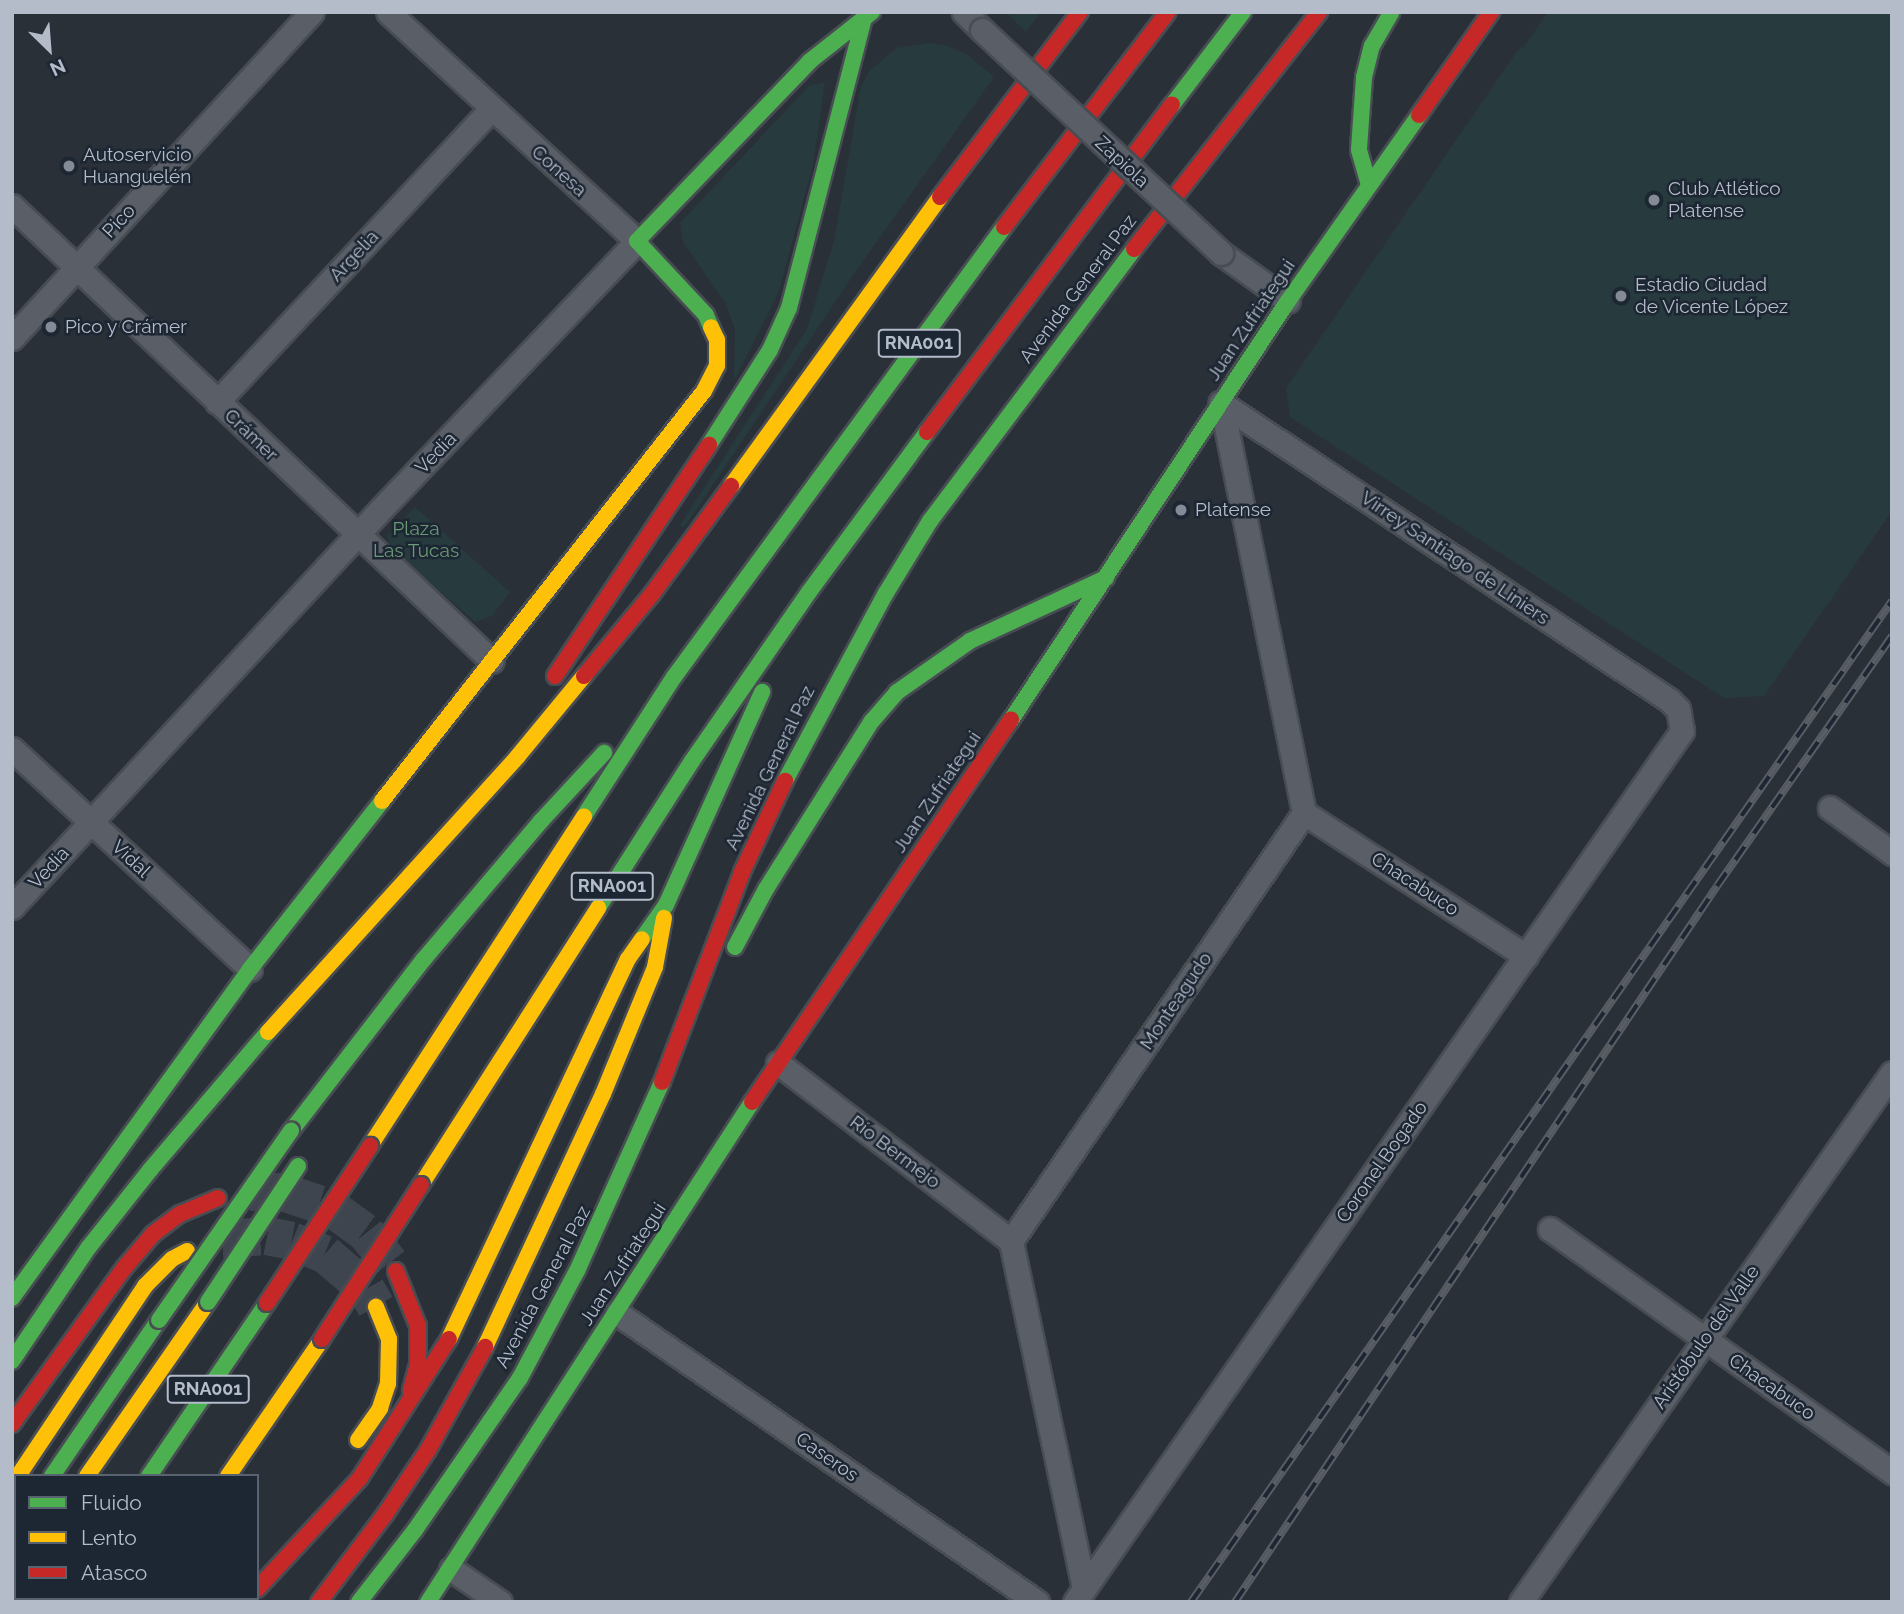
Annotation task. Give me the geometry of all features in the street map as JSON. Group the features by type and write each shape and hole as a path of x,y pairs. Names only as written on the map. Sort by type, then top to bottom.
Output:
{"main road":[{"path":"12,1361 89,1247 150,1170 267,1034 518,755 660,584 920,224 1080,12"},
{"name":"RNA001","path":"150,1474 267,1303 674,677 1019,207 1168,12"},
{"name":"Avenida General Paz","path":"229,1474 322,1339 692,761 809,592 1066,244 1243,12"},
{"name":"Avenida General Paz","path":"359,1602 415,1530 520,1378 605,1214 661,1085 741,872 803,741 930,521 1078,321 1319,12"},
{"path":"1369,185 1359,149 1364,77 1372,46 1392,12"},
{"name":"Juan Zufriategui","path":"428,1602 778,1063 1106,578 1288,301 1491,12"},
{"path":"544,692 637,557 770,350 789,308 868,17"},
{"name":"Vedia","path":"637,241 810,61 868,17"},
{"name":"Conesa","path":"492,661 704,391 716,366 718,340 706,315 637,241"},
{"path":"661,1085 766,889 872,721 897,692 970,641 1106,578"},
{"path":"319,1602 386,1513 421,1461 488,1342 603,1094 650,979 666,905 709,803 809,592"},
{"path":"12,1298 250,969 492,661"},
{"path":"53,1474 291,1131 424,959 541,821 674,677"},
{"path":"443,838 521,726"},
{"path":"259,1587 360,1478 407,1410 460,1319 628,958 666,905"},
{"path":"358,1072 412,987 424,959"},
{"path":"88,1474 208,1302 309,1148"},
{"path":"12,1424 125,1267 153,1234 180,1214 218,1198"},
{"path":"19,1474 145,1286 172,1259 187,1251"},
{"path":"397,1271 418,1326 418,1364 407,1410"},
{"path":"348,1456 380,1408 388,1384 389,1339 376,1306"}],"street":[{"name":"Pico","path":"12,338 312,12"},
{"name":"Conesa","path":"388,12 637,241"},
{"name":"Zapiola","path":"964,12 1221,253 1288,301"},
{"name":"Argelia","path":"217,402 491,109"},
{"name":"Crámer","path":"12,206 357,536 492,661"},
{"name":"Vedia","path":"12,907 357,536 637,241"},
{"name":"Virrey Santiago de Liniers","path":"1221,403 1669,700 1682,719"},
{"path":"1221,403 1304,813"},
{"name":"Coronel Bogado","path":"1080,1595 1682,731 1682,719"},
{"name":"Vidal","path":"12,749 250,969"},
{"path":"1830,808 1892,853"},
{"name":"Chacabuco","path":"1304,813 1526,956"},
{"name":"Monteagudo","path":"1011,1241 1304,813"},
{"name":"Río Bermejo","path":"778,1063 1011,1241"},
{"name":"Aristóbulo del Valle","path":"1521,1602 1892,1073"},
{"name":"Chacabuco","path":"1550,1229 1892,1472"},
{"path":"1011,1241 1080,1595"},
{"name":"Caseros","path":"617,1313 1037,1602"},
{"path":"451,1569 499,1602"}],"green space":[{"path":"1006,12 1041,12 1026,32"},
{"name":"Club Atlético Platense","path":"1548,12 1892,12 1892,511 1764,696 1724,698 1290,417 1286,388 1520,47 1523,48"},
{"path":"930,43 947,46 968,55 994,77 858,268 684,528 680,525 807,329 834,241 861,86 870,70 897,48"},
{"path":"825,82 813,165 779,291 734,381 735,329 726,304 683,242 680,223 809,86"},
{"name":"Plaza Las Tucas","path":"415,507 510,592 492,616 475,622 392,549 387,536"}],"tunnel":[{"path":"250,1192 283,1192 333,1209 366,1233 396,1271"},
{"path":"222,1239 267,1236 292,1241 325,1254 366,1289 376,1306"}],"railway":[{"path":"1191,1602 1892,601"},
{"path":"1235,1602 1717,886 1892,636"}],"traffic: fast":[{"path":"711,327 706,315 637,241 810,61 872,12"},
{"path":"1172,105 1243,12"},
{"path":"1369,185 1359,149 1364,77 1372,46 1392,12"},
{"path":"709,445 770,350 789,308 863,21"},
{"path":"1011,720 1288,301 1419,115"},
{"path":"584,816 674,677 1004,227"},
{"path":"785,781 886,593 930,521 1134,249"},
{"path":"598,908 692,761 809,592 927,432"},
{"path":"735,947 766,889 872,721 897,692 970,641 1106,578"},
{"path":"642,939 666,905 762,692"},
{"path":"291,1131 424,959 541,821 604,753"},
{"path":"12,1298 250,969 382,801"},
{"path":"12,1361 89,1247 150,1170 268,1032"},
{"path":"359,1602 415,1530 520,1378 577,1271 662,1082"},
{"path":"428,1602 752,1102"},
{"path":"159,1320 291,1131"},
{"path":"208,1302 298,1166"},
{"path":"150,1474 267,1303"},
{"path":"53,1474 159,1320"}],"traffic: slow":[{"path":"731,486 940,197"},
{"path":"382,801 704,391 717,366 717,340 711,327"},
{"path":"268,1032 518,756 584,676"},
{"path":"370,1146 584,816"},
{"path":"421,1185 598,908"},
{"path":"485,1347 603,1094 655,967 664,918"},
{"path":"449,1339 628,959 642,939"},
{"path":"19,1474 145,1286 172,1259 187,1251"},
{"path":"88,1474 208,1302"},
{"path":"358,1440 380,1408 388,1384 389,1339 376,1306"},
{"path":"229,1474 322,1339"}],"traffic: jam":[{"path":"940,197 1080,12"},
{"path":"1004,227 1168,12"},
{"path":"1134,249 1319,12"},
{"path":"1419,115 1491,12"},
{"path":"927,432 1172,105"},
{"path":"555,676 709,445"},
{"path":"584,676 652,594 731,486"},
{"path":"752,1102 1011,720"},
{"path":"662,1082 742,872 785,781"},
{"path":"267,1303 370,1146"},
{"path":"322,1339 421,1185"},
{"path":"12,1424 125,1267 153,1234 180,1214 218,1198"},
{"path":"396,1271 418,1326 418,1364 411,1391"},
{"path":"259,1587 360,1478 449,1339"},
{"path":"319,1602 386,1513 428,1450 485,1347"}],"place":[{"name":"Autoservicio Huanguelén","path":"69,166"},
{"name":"Club Atlético Platense","path":"1654,200"},
{"name":"Estadio Ciudad de Vicente López","path":"1621,296"},
{"name":"Pico y Crámer","path":"51,327"},
{"name":"Platense","path":"1181,510"}]}
